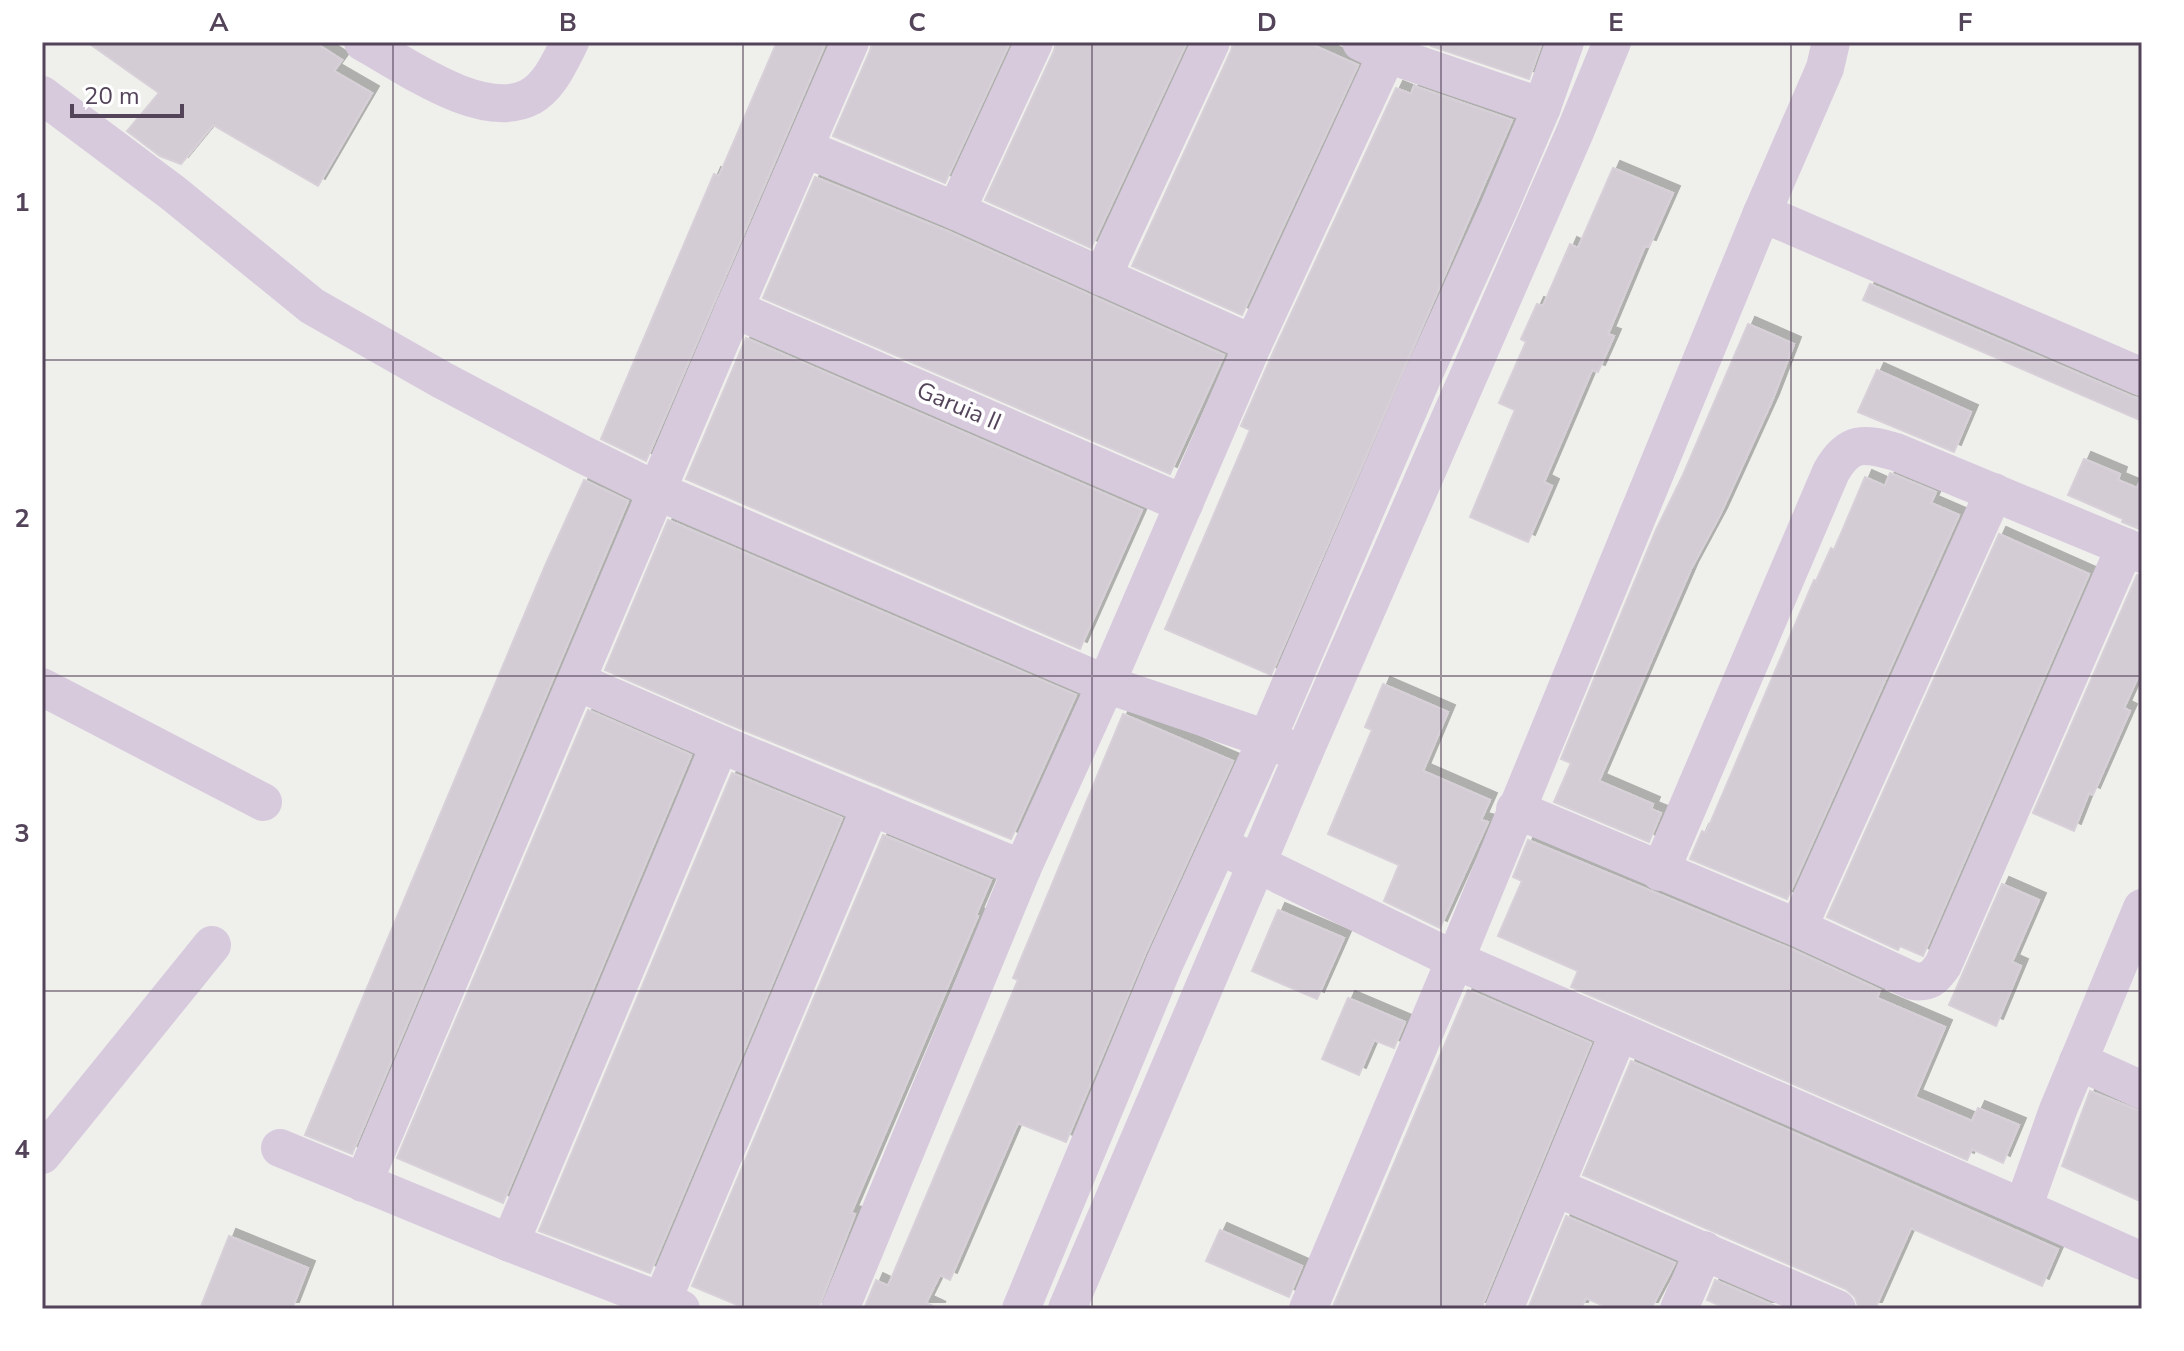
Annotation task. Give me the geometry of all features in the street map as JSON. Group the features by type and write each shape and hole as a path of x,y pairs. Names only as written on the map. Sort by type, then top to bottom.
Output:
{"street":[{"path":"363,42 438,84 482,102 508,104 531,96 549,79 570,42"},
{"path":"363,1183 850,42"},
{"path":"956,211 1034,42"},
{"path":"1102,277 1211,42"},
{"path":"1021,1309 1165,962 1267,739 1542,107 1565,42"},
{"path":"1067,1309 1612,42"},
{"path":"1308,1309 1825,68 1831,42"},
{"path":"840,1309 1022,869 1253,344 1374,48 1542,107"},
{"path":"42,95 173,193 312,306 567,446 657,491 1106,684 1267,739 1303,755"},
{"path":"806,149 956,211 1253,344"},
{"path":"1762,213 2142,377"},
{"name":"Garuia II","path":"734,309 1184,504"},
{"path":"1515,809 1660,872 1798,928 1913,981 1924,982 1934,978 1943,965 2134,551 1896,452 1867,444 1852,448 1838,459 1660,872"},
{"path":"1798,928 1994,492"},
{"path":"578,682 1022,869"},
{"path":"42,687 263,802"},
{"path":"510,1243 720,744"},
{"path":"280,1148 510,1243 671,1305 871,806"},
{"path":"1219,845 1455,960 2142,1261"},
{"path":"2023,1208 2058,1110 2142,908"},
{"path":"42,1155 212,945"},
{"path":"1504,1309 1619,1032"},
{"path":"2078,1061 2142,1090"},
{"path":"1555,1187 1837,1309"},
{"path":"1679,1309 1704,1250"}],"building":[{"path":"87,42 314,42 342,60 334,71 372,93 318,186 213,125 181,164 160,156 127,131 159,93"},
{"path":"777,42 826,42 646,461 601,439 714,174 719,176"},
{"path":"872,42 1010,42 945,183 833,136"},
{"path":"1056,42 1187,42 1091,248 985,200"},
{"path":"1233,42 1306,42 1358,65 1242,315 1132,266"},
{"path":"1433,42 1542,42 1529,79 1431,46"},
{"path":"1414,86 1512,120 1271,675 1165,629 1250,430 1241,426 1273,353 1396,88 1411,94"},
{"path":"1613,168 1673,193 1649,247 1645,246 1608,334 1614,336 1598,372 1592,370 1544,482 1552,486 1528,542 1470,517 1515,410 1499,403 1526,342 1521,339 1537,304 1543,306 1570,244 1578,248"},
{"path":"815,177 947,231 1224,355 1170,474 763,298"},
{"path":"1870,284 2142,399 2142,421 1863,300"},
{"path":"1748,324 1794,344 1772,401 1720,515 1691,569 1599,781 1653,804 1651,809 1661,813 1649,842 1554,802 1571,763 1561,759 1656,530"},
{"path":"746,338 1142,510 1080,649 686,479"},
{"path":"1877,370 1971,412 1954,452 1858,412"},
{"path":"2084,459 2120,474 2118,480 2137,488 2142,477 2142,530 2068,495"},
{"path":"1890,473 1936,492 1931,503 1959,515 1787,899 1690,859 1702,831 1706,833 1814,580 1831,548 1834,550 1865,477 1885,486"},
{"path":"584,480 628,501 352,1154 305,1135"},
{"path":"668,520 1076,695 1011,839 605,670"},
{"path":"1999,534 2089,574 1923,956 1900,946 1898,950 1827,917"},
{"path":"2137,575 2142,576 2142,668 2124,708 2130,711 2093,795 2089,793 2074,831 2033,813"},
{"path":"1383,684 1448,712 1423,771 1490,800 1481,820 1488,822 1440,928 1384,901 1399,865 1328,834 1372,730 1365,727"},
{"path":"588,710 691,755 503,1203 397,1158"},
{"path":"1123,714 1233,761 1145,954 1066,1142 1018,1123 950,1280 940,1275 926,1303 939,1309 864,1309 876,1280 888,1286 1018,980 1013,978"},
{"path":"732,773 842,818 650,1273 539,1231"},
{"path":"883,835 991,880 851,1213 855,1214 818,1309 747,1309 692,1286"},
{"path":"1528,840 1789,948 1880,990 1877,998 1945,1027 1915,1097 1972,1121 1978,1108 2019,1125 2003,1163 1972,1149 1967,1160 1571,987 1578,971 1498,936 1522,881 1513,877"},
{"path":"2002,884 2039,900 2012,962 2021,966 1996,1026 1949,1005"},
{"path":"1278,910 1344,938 1317,999 1252,971"},
{"path":"1468,990 1591,1043 1482,1309 1332,1309"},
{"path":"1348,998 1405,1022 1394,1048 1374,1040 1359,1075 1322,1059"},
{"path":"1631,1061 2058,1249 2042,1286 1911,1228 1875,1309 1859,1309 1855,1297 1846,1289 1583,1175"},
{"path":"2090,1091 2142,1112 2142,1202 2062,1166"},
{"path":"1566,1216 1675,1263 1651,1309 1611,1309 1586,1298 1581,1309 1528,1309"},
{"path":"1220,1230 1302,1266 1289,1297 1206,1261"},
{"path":"229,1236 308,1268 292,1309 200,1309"},
{"path":"1715,1280 1782,1309 1728,1309 1707,1300"}]}
